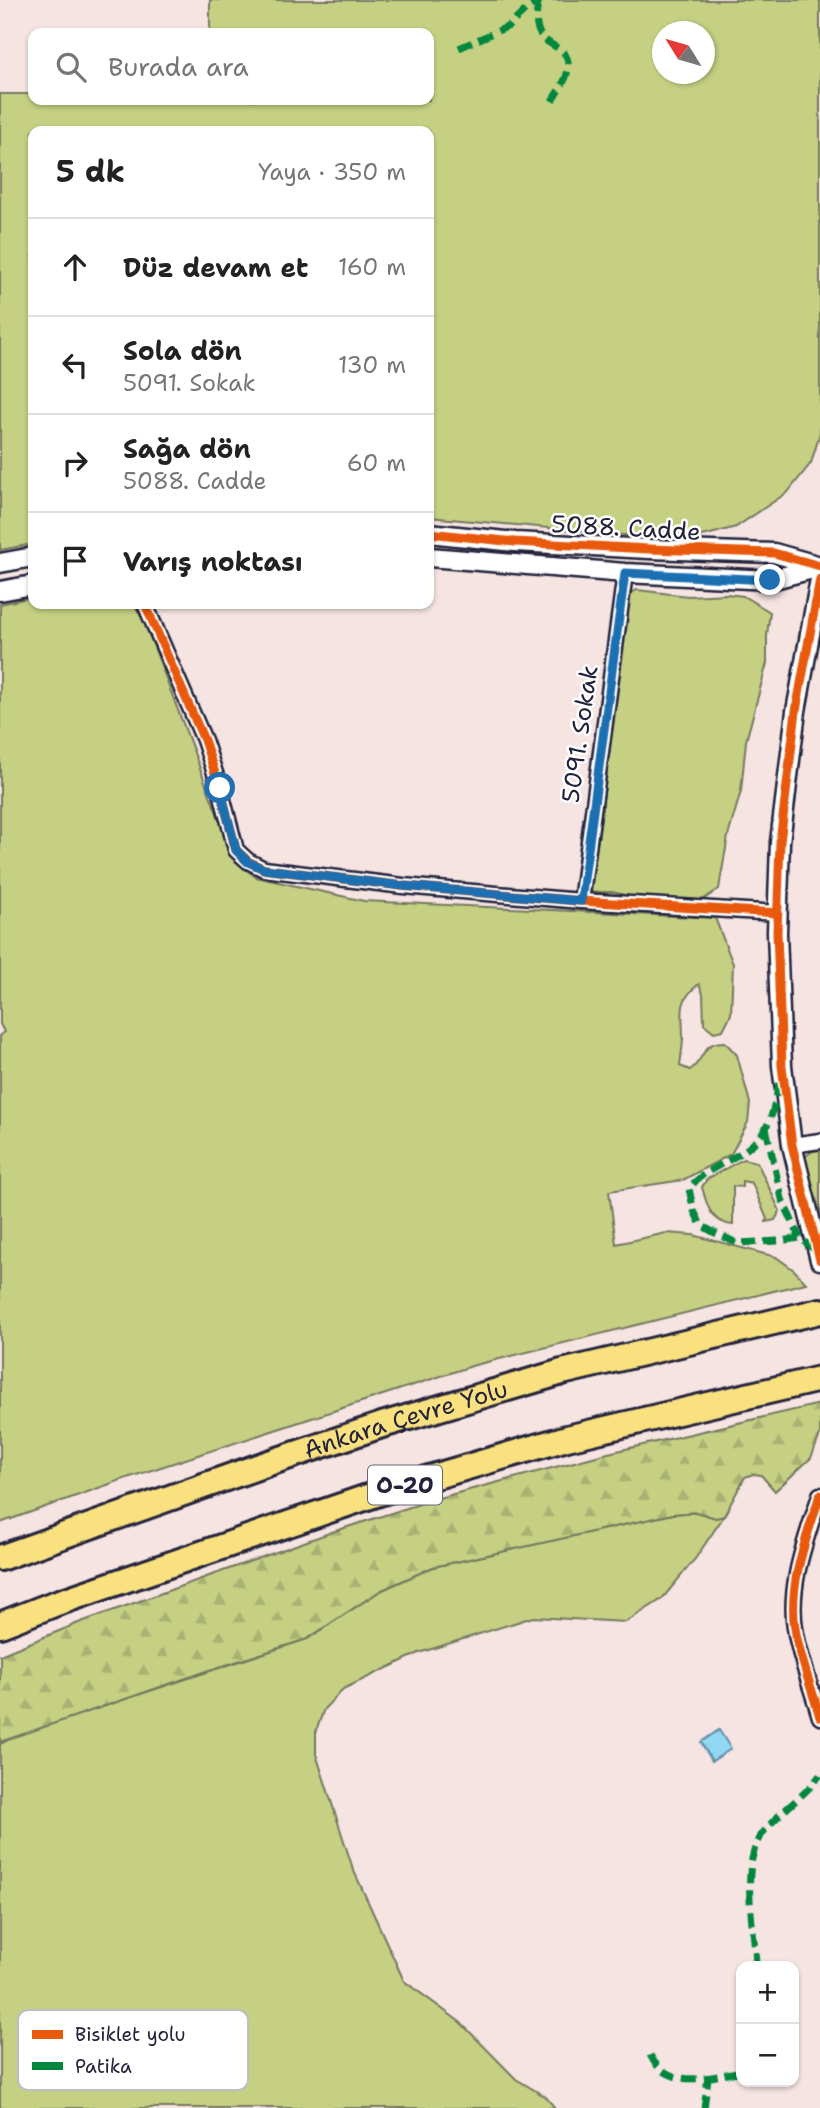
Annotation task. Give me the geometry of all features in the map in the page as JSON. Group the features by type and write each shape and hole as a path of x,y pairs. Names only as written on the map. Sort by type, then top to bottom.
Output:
{"highway":[{"name":"Ankara Çevre Yolu","path":"0,1558 382,1425 562,1372 814,1312"},
{"name":"O-20","path":"0,1625 387,1490 567,1438 820,1379"}],"street":[{"name":"5088. Cadde","path":"434,534 515,542 774,553 820,566"},
{"name":"5088. Cadde","path":"434,557 625,573 770,580 820,566"},
{"path":"0,563 28,558"},
{"name":"5091. Sokak","path":"581,901 625,573"},
{"path":"820,579 796,711 780,842 778,913 778,1010 782,1066 792,1145 820,1260"},
{"path":"0,592 28,586"},
{"path":"147,609 204,740 236,850 248,862 264,869 403,886 581,901 778,913"},
{"path":"792,1145 820,1141"},
{"path":"820,1495 801,1556 794,1609 795,1628 820,1717"}],"green space":[{"path":"210,0 820,0 820,433 811,463 788,492 736,527 678,540 434,517 434,126 28,126 28,545 0,550 0,94 28,94 28,105 434,105 434,28 210,28"},
{"path":"637,590 688,596 743,596 770,612 767,663 746,741 741,791 728,836 719,889 701,901 680,904 651,902 613,892 591,892 630,593"},
{"path":"28,598 28,609 137,609 145,623 235,861 256,877 364,901 715,918 733,964 731,1014 723,1030 714,1032 704,1024 703,994 699,984 692,990 683,1008 680,1066 690,1070 707,1048 725,1042 737,1055 750,1103 748,1122 731,1154 683,1180 609,1191 616,1244 666,1233 693,1235 776,1257 806,1283 475,1365 124,1479 0,1523 0,1035 4,1032 0,1024 0,604"},
{"path":"820,1150 820,1218 804,1157"},
{"path":"743,1159 757,1162 780,1211 775,1220 766,1222 752,1183 742,1181 742,1187 733,1186 733,1225 720,1221 708,1207 702,1187 707,1179"},
{"path":"820,1404 820,1435 811,1458 775,1491 761,1475 745,1477 724,1516 716,1518 696,1512 673,1514 433,1567 380,1591 307,1639 0,1742 0,1655 81,1622 332,1532 435,1499 604,1454"},
{"path":"696,1512 716,1518 724,1516 695,1559 662,1599 626,1622 533,1617 419,1653 343,1689 324,1709 316,1731 316,1754 353,1869 404,1981 460,2022 516,2079 546,2097 555,2108 0,2108 0,1744 20,1734 307,1639 380,1591 433,1567 673,1514"}],"water":[{"path":"719,1730 731,1749 712,1761 701,1742"}],"marked path":[{"path":"459,48 509,26 529,7 541,0"},
{"path":"538,1 536,22 540,34 568,59 566,77 552,101"},
{"path":"779,1083 769,1122 758,1139 701,1177 689,1189 694,1211 701,1225 713,1232 737,1243 800,1238 815,1250"},
{"path":"766,1128 782,1199 800,1238"},
{"path":"756,1961 750,1876 757,1842 766,1829 820,1775"},
{"path":"650,2055 668,2074 679,2077 704,2078 736,2072"},
{"path":"704,2108 708,2078"}],"cycle path":[{"path":"434,534 515,542 774,553 820,566"},
{"path":"820,579 796,711 780,842 777,932 782,1066 792,1145 820,1260"},
{"path":"147,609 204,740 236,850 248,861 264,869 403,886 581,901 778,913"},
{"path":"820,1495 800,1560 794,1594 799,1650 820,1717"}],"route":[{"path":"220,788 236,850 248,862 264,869 403,886 581,901 625,573 770,580"}]}
